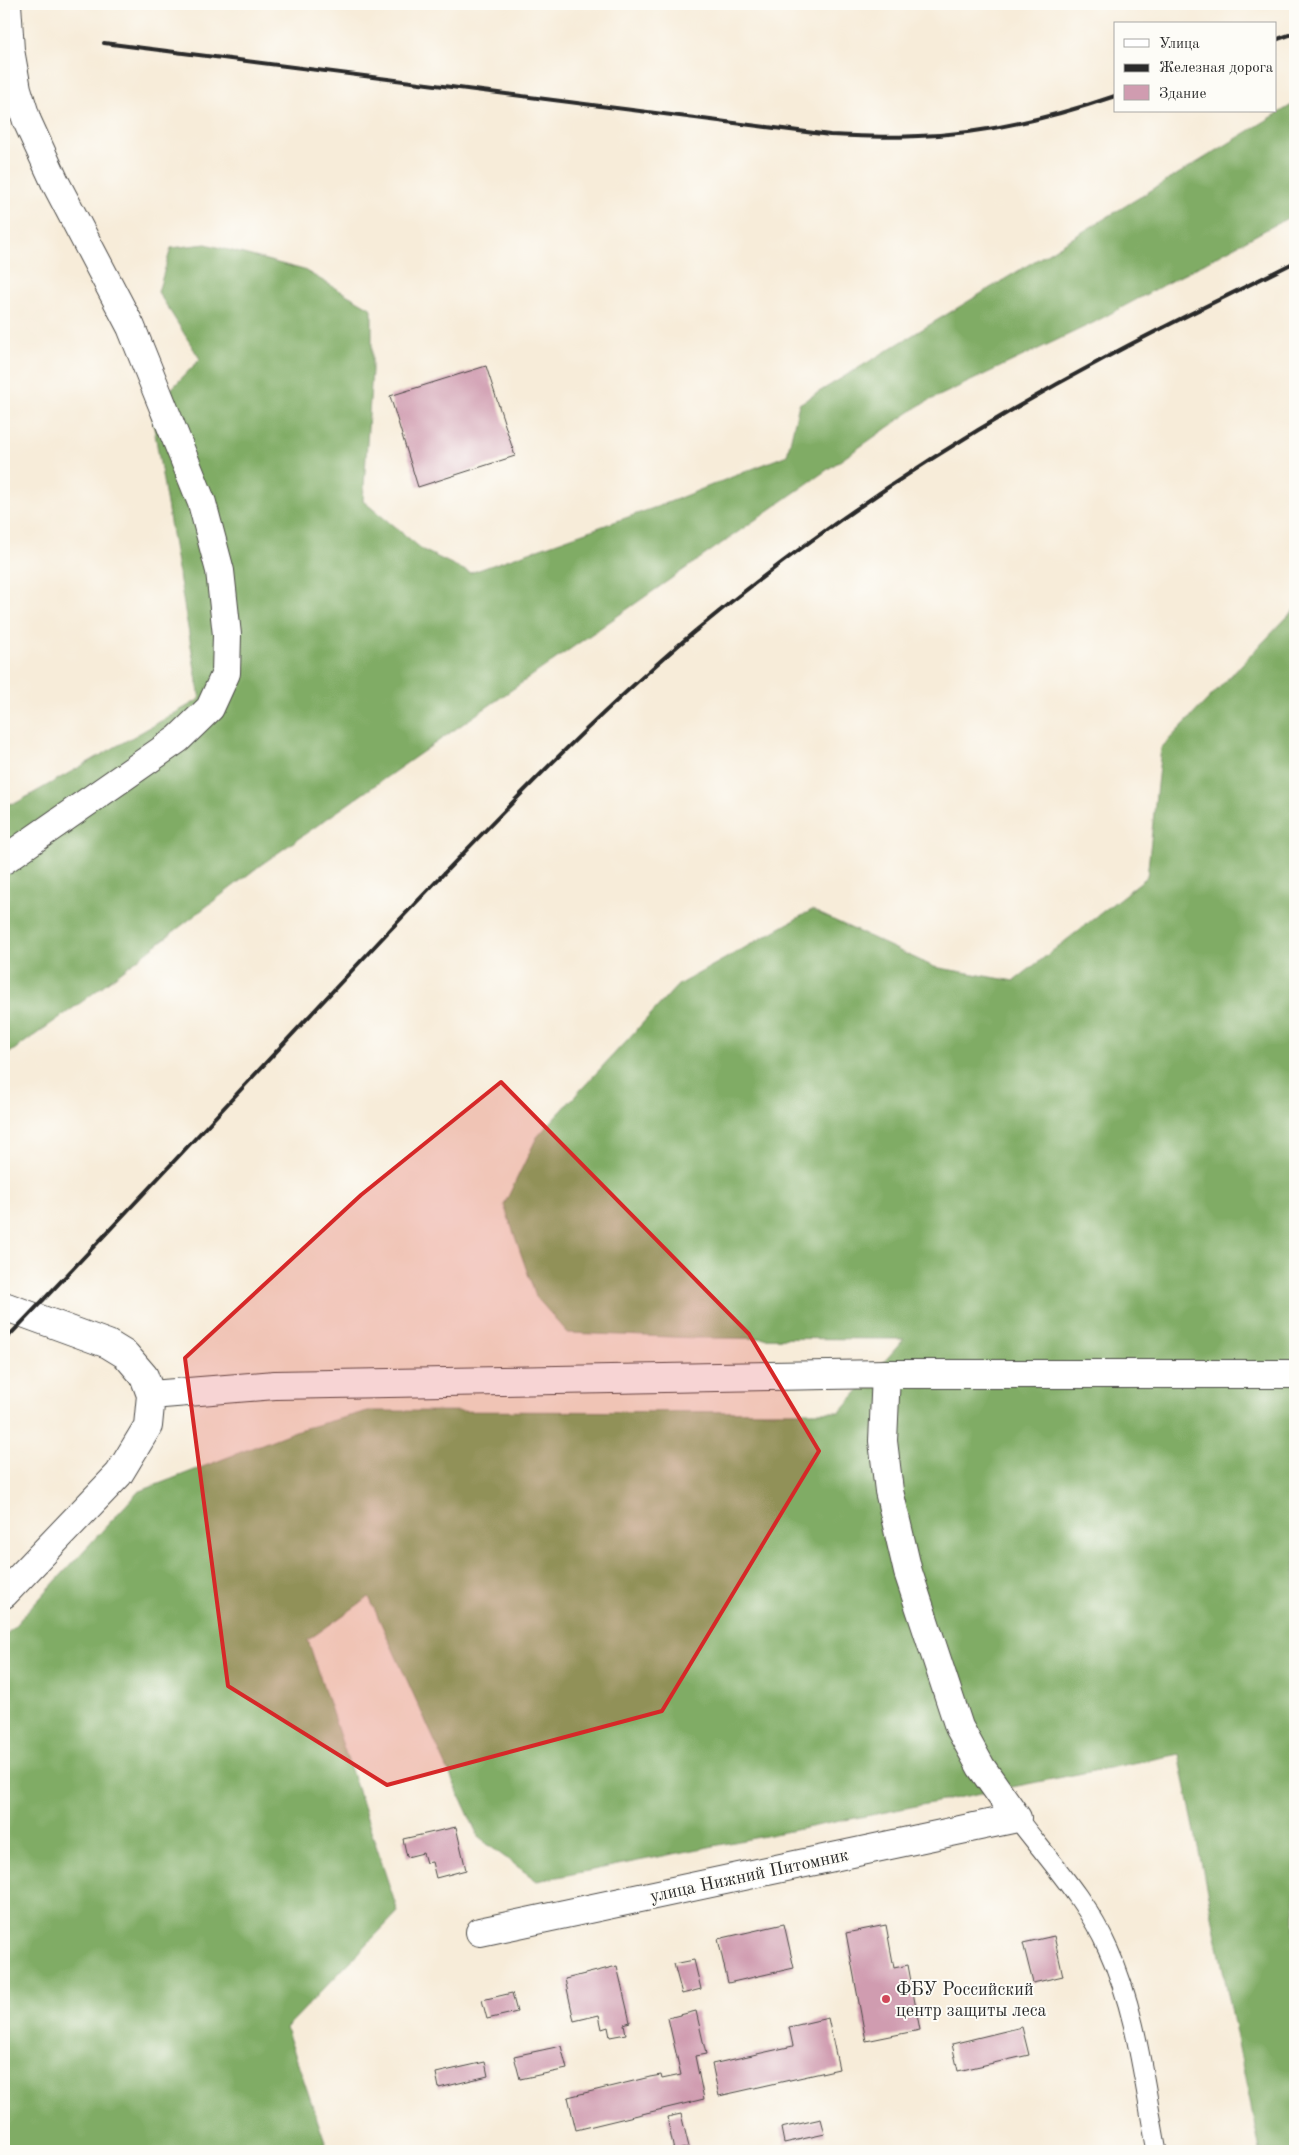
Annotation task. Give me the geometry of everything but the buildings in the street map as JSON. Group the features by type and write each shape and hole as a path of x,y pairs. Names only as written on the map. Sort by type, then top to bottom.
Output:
{"street":[{"path":"4,860 178,739 210,708 226,673 227,635 220,571 202,503 131,327 55,182 27,121 14,74 7,4"},
{"path":"4,1306 108,1344 126,1355 144,1376 151,1394 148,1426 119,1474 4,1594"},
{"path":"151,1394 275,1385 886,1374 1295,1374"},
{"path":"886,1374 883,1441 889,1491 908,1572 959,1727 981,1766 1018,1818"},
{"name":"улица Нижний Питомник","path":"480,1932 1018,1818"}],"lane":[{"path":"1018,1818 1084,1906 1108,1948 1128,2000 1157,2151"}],"highlighted area":[{"path":"501,1082 749,1334 819,1451 662,1711 387,1785 228,1686 185,1358 361,1195"}],"green space":[{"path":"1295,103 1295,214 1093,323 920,405 262,864 83,1001 4,1057 4,804 16,803 200,699 151,410 200,359 158,292 171,248 206,244 304,270 372,309 372,371 363,501 423,550 470,573 662,505 787,455 799,404"},
{"path":"1295,609 1295,2151 1260,2151 1179,1754 537,1881 479,1838 369,1597 308,1640 398,1912 286,2028 328,2151 4,2151 4,1637 138,1492 298,1430 368,1411 840,1412 904,1339 696,1338 568,1333 536,1297 504,1205 537,1137 678,985 812,910 934,967 1014,981 1147,877 1161,748"}],"railway":[{"path":"1276,40 1295,33"},
{"path":"104,43 830,135 896,137 968,132 1018,124 1114,96"},
{"path":"4,1341 500,815 614,703 694,632 742,593 841,519 944,451 1105,358 1295,262"}],"place":[{"name":"ФБУ Российский центр защиты леса","path":"886,1999"}]}
